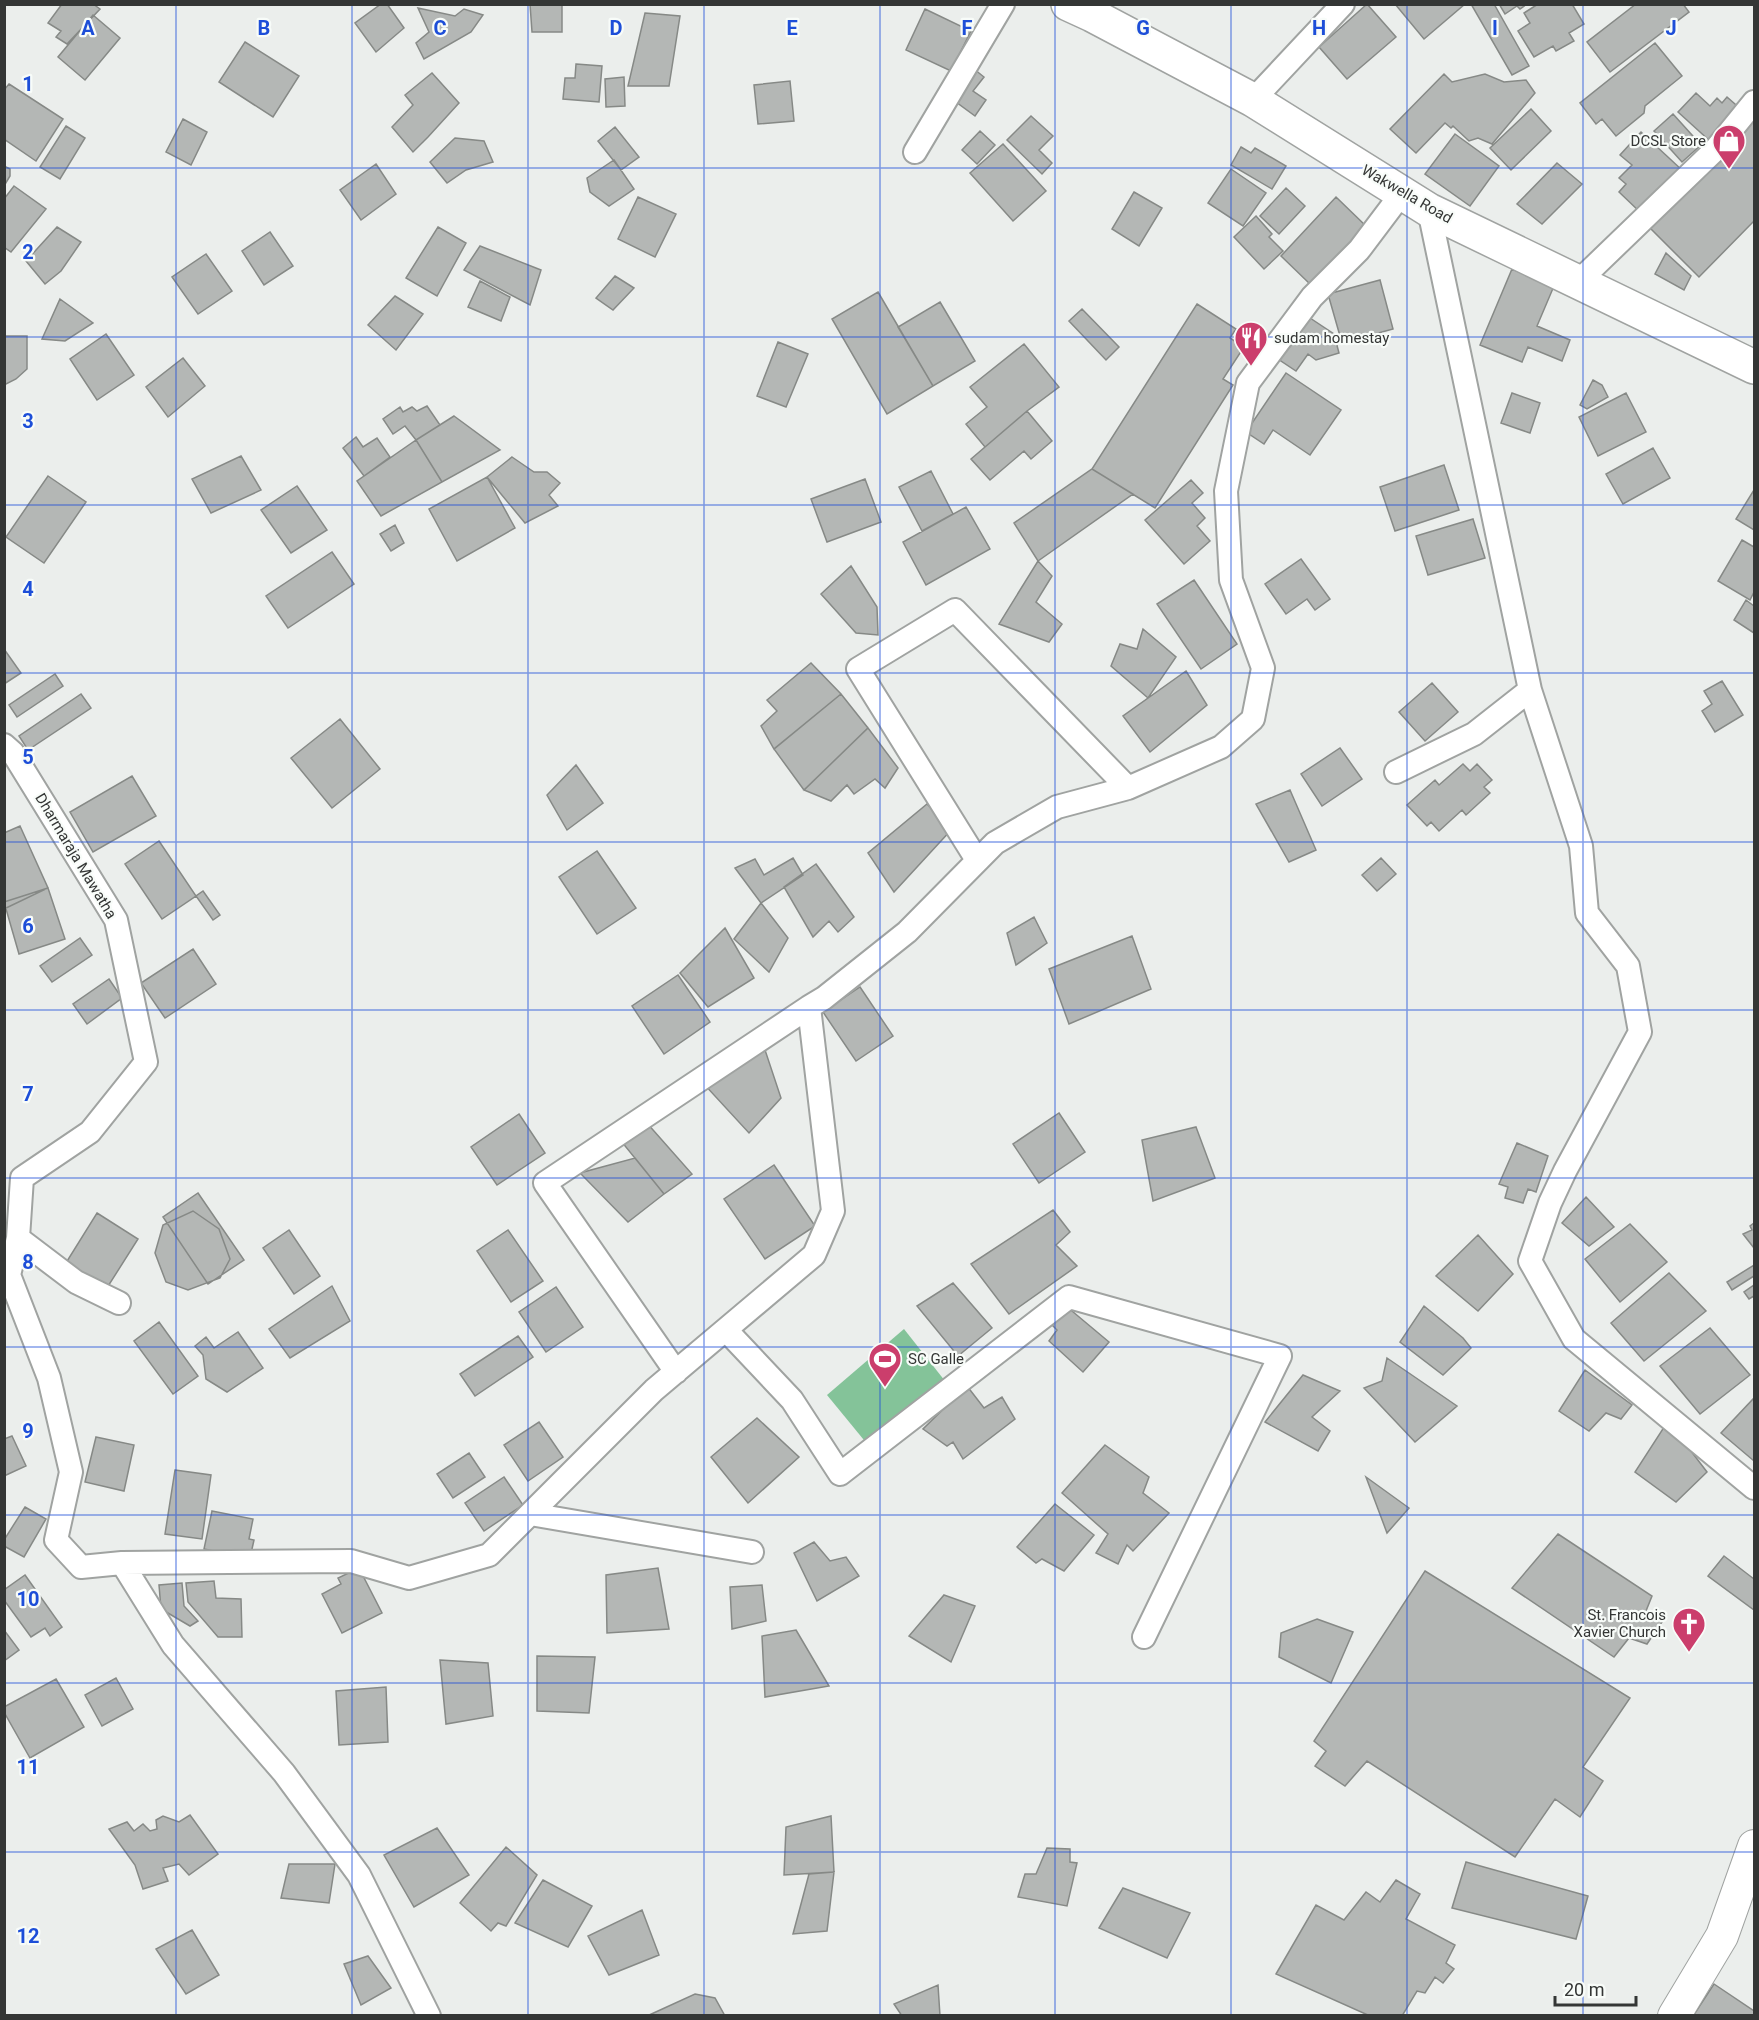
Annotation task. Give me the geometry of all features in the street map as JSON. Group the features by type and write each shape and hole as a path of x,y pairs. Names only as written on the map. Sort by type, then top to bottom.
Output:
{"main road":[{"name":"Wakwella Road","path":"1068,4 1253,100 1415,202 1755,367"},
{"path":"1674,2016 1722,1936 1755,1846"}],"street":[{"path":"915,152 1004,4"},
{"path":"1253,100 1343,4"},
{"path":"1579,281 1715,150 1755,102"},
{"path":"675,1372 546,1183 824,998 907,932 995,843 1057,807 1128,788 1221,747 1254,719 1263,668 1231,580 1226,491 1248,383 1312,297 1359,250 1415,202 1530,690 1581,846 1587,913 1628,966 1640,1032 1565,1171 1550,1203 1530,1261 1574,1339 1755,1488"},
{"path":"977,860 858,669 955,610 1128,788"},
{"path":"1396,772 1474,734 1530,690"},
{"name":"Dharmaraja Mawatha","path":"4,745 13,753 116,920 146,1062 90,1132 22,1178 18,1238 7,1276"},
{"path":"7,1276 49,1378 72,1472 56,1540 81,1567 122,1563 351,1561 410,1578 489,1555 654,1390 814,1255 833,1211 809,1007"},
{"path":"18,1238 76,1282 119,1303"},
{"path":"726,1330 792,1400 840,1474 1069,1297 1280,1356 1144,1637"},
{"path":"530,1514 752,1552"},
{"path":"122,1563 173,1645 284,1773 359,1875 429,2016"}],"shaded area":[{"name":"SC Galle","path":"904,1329 945,1381 868,1445 827,1395"}],"building":[{"path":"62,4 93,4 100,9 67,44 56,37 61,31 48,23"},
{"path":"381,4 387,4 404,28 376,52 355,23"},
{"path":"530,4 562,4 562,32 532,32"},
{"path":"1367,4 1396,37 1347,79 1319,47"},
{"path":"1395,4 1465,4 1424,39"},
{"path":"1471,4 1494,4 1529,66 1512,75"},
{"path":"1499,4 1527,4 1520,9 1517,6 1505,14"},
{"path":"1538,4 1572,4 1584,24 1569,33 1574,41 1556,51 1553,46 1534,57 1518,31 1530,23 1524,13"},
{"path":"1636,4 1683,4 1689,12 1610,72 1587,42"},
{"path":"418,8 455,16 464,9 483,15 471,32 424,59 416,43 429,32"},
{"path":"925,9 971,31 951,71 906,50"},
{"path":"645,13 680,16 669,86 628,86"},
{"path":"93,15 120,38 85,80 58,57"},
{"path":"245,42 299,76 273,117 219,82"},
{"path":"1655,43 1682,76 1645,106 1644,113 1616,136 1602,119 1596,124 1580,103"},
{"path":"576,64 602,66 599,102 563,99 565,78 575,78"},
{"path":"974,69 984,77 973,91 986,100 975,116 952,99"},
{"path":"432,73 459,103 413,152 392,127 413,105 405,95"},
{"path":"1444,74 1452,82 1485,74 1504,82 1526,80 1535,93 1492,144 1478,138 1469,141 1453,126 1451,128 1445,123 1416,153 1390,129"},
{"path":"624,77 625,106 606,107 605,79"},
{"path":"790,81 794,121 758,124 754,85"},
{"path":"9,84 63,119 36,161 4,139 4,90"},
{"path":"1696,93 1710,106 1717,98 1722,103 1727,97 1743,111 1711,142 1678,112"},
{"path":"1531,109 1551,131 1511,170 1490,148"},
{"path":"1673,114 1701,145 1682,162 1654,131"},
{"path":"1031,116 1053,136 1039,150 1052,163 1042,174 1007,140"},
{"path":"183,119 207,132 191,165 166,152"},
{"name":"DCSL Store","path":"1754,119 1754,221 1699,277 1648,226"},
{"path":"66,126 85,138 60,179 40,167"},
{"path":"615,127 639,157 621,170 598,141"},
{"path":"980,131 995,145 977,164 962,150"},
{"path":"1641,132 1683,171 1642,214 1619,192 1626,184 1619,178 1632,165 1620,155"},
{"path":"1455,134 1499,166 1470,206 1425,174"},
{"path":"455,138 484,141 493,162 466,170 447,183 430,162"},
{"path":"1003,144 1046,191 1013,221 970,173"},
{"path":"1241,147 1251,153 1255,148 1286,166 1272,189 1231,165"},
{"path":"614,160 634,189 609,206 590,192 587,178"},
{"path":"1557,163 1582,184 1542,224 1517,204"},
{"path":"376,164 396,194 361,220 340,190"},
{"path":"4,166 10,169 10,176 4,186"},
{"path":"1231,169 1266,193 1243,226 1208,203"},
{"path":"14,186 46,209 11,252 4,247 4,199"},
{"path":"1286,188 1305,206 1279,234 1260,216"},
{"path":"1134,192 1162,208 1139,246 1112,229"},
{"path":"638,197 676,214 655,257 618,239"},
{"path":"1336,197 1367,227 1312,286 1281,256"},
{"path":"1256,216 1272,234 1269,237 1283,251 1264,269 1234,237"},
{"path":"57,227 81,242 61,271 45,284 26,261"},
{"path":"438,227 466,243 437,296 406,278"},
{"path":"270,232 293,266 264,285 242,251"},
{"path":"480,246 541,270 530,305 464,270"},
{"path":"1666,253 1691,276 1684,290 1655,274"},
{"path":"206,254 232,291 198,314 172,277"},
{"path":"1512,269 1554,286 1537,326 1570,340 1562,361 1528,347 1522,362 1480,345"},
{"path":"615,276 634,288 613,310 596,298"},
{"path":"1380,280 1393,329 1342,343 1328,294"},
{"path":"480,281 510,297 501,321 468,307"},
{"path":"878,292 933,386 887,414 832,319"},
{"path":"395,296 423,314 396,350 368,325"},
{"path":"60,299 93,323 65,341 42,339"},
{"path":"940,302 975,361 933,386 898,327"},
{"path":"1197,304 1236,329 1230,338 1244,347 1223,379 1233,385 1155,508 1092,469"},
{"path":"1082,309 1119,347 1106,360 1069,321"},
{"path":"1304,314 1334,334 1339,353 1316,360 1308,354 1296,371 1275,357"},
{"path":"106,334 134,375 97,400 70,359"},
{"path":"4,336 27,336 27,369 16,379 4,385"},
{"path":"778,342 808,354 786,407 757,396"},
{"path":"1024,344 1059,387 985,447 966,424 987,407 970,387"},
{"path":"183,358 205,386 168,417 146,387"},
{"path":"1286,373 1341,410 1310,455 1273,430 1264,444 1246,432"},
{"path":"1593,380 1602,385 1608,397 1587,409 1580,405"},
{"path":"1512,393 1540,403 1530,433 1501,423"},
{"path":"1626,393 1646,432 1598,456 1579,417"},
{"path":"427,406 440,425 416,440 405,426 393,434 383,419 400,407 403,412 412,407 417,411"},
{"path":"1027,411 1052,441 1031,459 1024,451 990,480 971,459"},
{"path":"454,416 500,450 442,482 416,440"},
{"path":"356,437 363,447 377,438 390,457 364,476 343,448"},
{"path":"416,440 442,482 381,516 357,481"},
{"path":"1653,448 1670,478 1623,504 1606,474"},
{"path":"241,456 261,490 211,513 192,479"},
{"path":"512,457 534,472 547,472 560,483 549,495 558,506 525,523 487,477"},
{"path":"1444,465 1459,510 1395,531 1380,487"},
{"path":"1092,469 1133,494 1038,561 1014,523"},
{"path":"931,471 953,514 922,531 899,487"},
{"path":"48,476 86,502 44,563 6,537"},
{"path":"487,477 515,528 457,561 429,509"},
{"path":"865,479 881,522 827,542 811,499"},
{"path":"1191,480 1203,493 1192,503 1205,518 1197,526 1210,541 1184,564 1145,520"},
{"path":"297,486 327,530 291,553 261,510"},
{"path":"1754,490 1754,530 1736,519"},
{"path":"966,507 990,549 926,585 903,542"},
{"path":"1473,519 1485,558 1428,575 1416,536"},
{"path":"395,525 404,543 391,551 380,534"},
{"path":"1742,540 1754,547 1754,592 1750,600 1718,581"},
{"path":"332,552 354,584 288,628 266,596"},
{"path":"1301,559 1330,599 1315,610 1307,599 1286,614 1265,584"},
{"path":"1038,561 1052,576 1036,602 1062,624 1049,642 999,624"},
{"path":"851,566 877,607 878,635 856,633 821,594"},
{"path":"1194,580 1237,644 1201,669 1157,604"},
{"path":"1746,600 1754,606 1754,633 1734,620"},
{"path":"1143,629 1176,657 1148,698 1111,666 1120,644 1137,649"},
{"path":"4,649 21,673 4,684"},
{"path":"811,663 841,694 774,749 761,726 777,711 767,700"},
{"path":"1186,671 1207,705 1150,752 1123,716"},
{"path":"55,674 63,686 17,717 9,705"},
{"path":"1722,681 1743,715 1715,732 1702,711 1712,704 1704,691"},
{"path":"1432,683 1458,712 1425,741 1399,712"},
{"path":"81,694 91,708 28,750 19,736"},
{"path":"841,694 868,728 804,790 774,749"},
{"path":"340,719 380,769 332,808 291,758"},
{"path":"868,728 898,768 885,788 875,779 854,794 847,785 831,801 804,790"},
{"path":"1340,748 1362,779 1322,806 1301,774"},
{"path":"1463,764 1470,771 1477,764 1492,780 1484,787 1490,793 1466,815 1462,810 1439,831 1431,822 1427,826 1407,805 1435,780 1439,785"},
{"path":"576,765 603,803 567,830 547,795"},
{"path":"132,776 156,816 93,852 70,812"},
{"path":"1290,790 1316,850 1289,862 1256,804"},
{"path":"927,804 952,829 894,892 868,853"},
{"path":"20,826 48,888 4,909 4,833"},
{"path":"159,841 196,896 162,919 125,864"},
{"path":"597,851 636,908 597,934 559,877"},
{"path":"793,858 803,875 761,903 735,868 755,859 764,875"},
{"path":"1381,858 1396,874 1377,891 1362,875"},
{"path":"816,864 854,917 838,932 829,921 813,937 784,887"},
{"path":"48,888 65,939 19,954 4,902"},
{"path":"203,891 220,915 213,920 196,896"},
{"path":"761,903 788,938 769,972 734,939"},
{"path":"1034,917 1047,943 1016,965 1007,933"},
{"path":"725,928 754,978 708,1007 680,973"},
{"path":"1132,936 1151,989 1069,1024 1049,969"},
{"path":"80,938 92,955 52,982 40,966"},
{"path":"193,949 216,984 165,1018 141,983"},
{"path":"678,975 710,1022 664,1054 632,1006"},
{"path":"109,979 122,998 87,1024 73,1004"},
{"path":"860,987 893,1036 856,1061 823,1012"},
{"path":"762,1041 781,1098 749,1133 702,1082"},
{"path":"1059,1113 1085,1152 1039,1183 1013,1144"},
{"path":"519,1114 545,1153 497,1185 471,1147"},
{"path":"646,1122 692,1174 664,1194 621,1141"},
{"path":"1196,1127 1215,1178 1153,1201 1142,1140"},
{"path":"1517,1143 1548,1156 1536,1192 1528,1189 1523,1203 1505,1198 1508,1187 1499,1184"},
{"path":"635,1158 664,1194 628,1222 580,1173"},
{"path":"774,1165 815,1226 765,1259 724,1199"},
{"path":"198,1193 244,1260 208,1284 163,1217"},
{"path":"1586,1197 1614,1227 1589,1246 1562,1223"},
{"path":"1053,1210 1070,1232 1056,1245 1077,1266 1009,1314 971,1264"},
{"path":"193,1211 219,1229 230,1259 220,1278 188,1290 166,1282 155,1253 163,1225"},
{"path":"97,1213 138,1239 105,1291 64,1266"},
{"path":"1754,1223 1754,1248 1743,1234 1752,1230 1750,1226"},
{"path":"1630,1224 1667,1262 1620,1302 1585,1259"},
{"path":"289,1230 320,1276 294,1294 263,1248"},
{"path":"508,1230 543,1281 511,1302 477,1251"},
{"path":"1478,1235 1513,1274 1478,1311 1436,1276"},
{"path":"1754,1265 1754,1276 1732,1290 1727,1282"},
{"path":"1669,1273 1706,1311 1644,1361 1611,1323"},
{"path":"953,1283 992,1328 958,1356 917,1306"},
{"path":"1754,1285 1754,1296 1749,1299 1744,1292"},
{"path":"332,1286 350,1321 290,1358 269,1329"},
{"path":"556,1287 583,1327 546,1352 519,1312"},
{"path":"1066,1306 1109,1342 1083,1372 1049,1341 1057,1330 1051,1324"},
{"path":"1424,1306 1463,1338 1471,1348 1443,1375 1400,1342"},
{"path":"159,1322 198,1376 173,1394 134,1341"},
{"path":"1710,1328 1750,1375 1700,1414 1660,1366"},
{"path":"238,1332 263,1368 227,1392 206,1379 203,1355 195,1346 206,1337 214,1348"},
{"path":"518,1336 533,1357 475,1396 460,1374"},
{"path":"1387,1358 1457,1406 1415,1442 1364,1388 1382,1381"},
{"path":"1585,1370 1632,1405 1621,1419 1606,1413 1589,1431 1559,1411"},
{"path":"1303,1375 1340,1391 1312,1417 1330,1431 1318,1451 1265,1422"},
{"path":"967,1386 984,1408 1002,1397 1015,1419 963,1459 953,1442 947,1446 923,1429"},
{"path":"1754,1398 1754,1461 1721,1433"},
{"path":"757,1418 799,1457 748,1503 711,1457"},
{"path":"1668,1421 1707,1472 1676,1502 1635,1472"},
{"path":"539,1422 563,1457 528,1481 504,1445"},
{"path":"12,1436 26,1466 4,1476 4,1439"},
{"path":"96,1437 134,1445 124,1491 85,1482"},
{"path":"1105,1445 1149,1477 1143,1493 1169,1513 1133,1551 1127,1545 1118,1564 1096,1553 1108,1534 1062,1493"},
{"path":"469,1453 485,1477 453,1498 437,1474"},
{"path":"175,1470 211,1475 202,1539 165,1534"},
{"path":"504,1477 523,1505 484,1531 465,1503"},
{"path":"1366,1477 1409,1508 1387,1533"},
{"path":"1055,1504 1094,1535 1064,1571 1042,1559 1036,1563 1017,1547"},
{"path":"25,1507 46,1519 24,1557 4,1546 4,1540"},
{"path":"212,1511 253,1519 249,1539 254,1540 250,1558 204,1549"},
{"path":"1558,1534 1652,1596 1646,1611 1662,1622 1647,1644 1629,1638 1614,1657 1512,1588"},
{"path":"814,1542 830,1561 846,1557 859,1576 817,1601 794,1553"},
{"path":"1724,1556 1754,1579 1754,1610 1708,1576"},
{"path":"359,1568 382,1613 342,1633 322,1594 341,1584 338,1578"},
{"path":"658,1568 669,1629 607,1633 606,1575"},
{"path":"1425,1571 1630,1698 1583,1767 1603,1781 1580,1817 1555,1799 1515,1857 1367,1761 1345,1786 1315,1766 1326,1751 1314,1741"},
{"path":"25,1575 62,1627 50,1636 45,1628 31,1637 4,1600 4,1590"},
{"path":"214,1581 216,1598 241,1599 242,1637 218,1637 188,1602 186,1583"},
{"path":"182,1583 184,1606 198,1621 190,1626 161,1609 159,1585"},
{"path":"762,1585 766,1621 732,1629 730,1587"},
{"path":"944,1595 975,1606 951,1662 909,1636"},
{"path":"1317,1619 1353,1632 1331,1683 1279,1657 1281,1633"},
{"path":"4,1630 19,1650 4,1661"},
{"path":"796,1630 829,1686 765,1697 762,1636"},
{"path":"537,1656 595,1657 589,1713 537,1711"},
{"path":"440,1660 488,1663 493,1716 446,1724"},
{"path":"116,1678 133,1709 102,1726 85,1695"},
{"path":"56,1679 84,1727 30,1758 4,1712 4,1707"},
{"path":"386,1687 388,1742 339,1745 336,1691"},
{"path":"190,1815 218,1854 189,1875 179,1864 163,1868 168,1881 143,1889 135,1865 109,1829 127,1822 134,1831 143,1824 150,1831 157,1829 156,1820 163,1816 179,1822"},
{"path":"831,1816 834,1872 784,1875 786,1827"},
{"path":"437,1828 469,1875 414,1907 384,1855"},
{"path":"506,1847 537,1875 506,1926 498,1923 491,1931 460,1903"},
{"path":"1047,1848 1070,1849 1070,1862 1077,1863 1067,1906 1018,1897 1025,1874 1036,1874"},
{"path":"1466,1862 1588,1896 1576,1939 1452,1908"},
{"path":"289,1864 335,1864 329,1903 281,1898"},
{"path":"834,1872 827,1931 793,1934 809,1874"},
{"path":"543,1880 592,1906 568,1947 515,1923"},
{"path":"1396,1880 1420,1894 1406,1919 1455,1945 1446,1963 1454,1969 1443,1983 1435,1977 1425,1993 1417,1991 1402,2016 1370,2016 1276,1974 1316,1905 1344,1920 1366,1892 1380,1902"},
{"path":"1123,1888 1190,1913 1167,1958 1099,1928"},
{"path":"642,1910 659,1955 609,1975 588,1936"},
{"path":"192,1930 219,1975 186,1994 156,1949"},
{"path":"368,1956 391,1988 361,2005 344,1964"},
{"path":"1714,1984 1754,2011 1754,2016 1693,2016"},
{"path":"938,1985 940,2016 902,2016 894,2004"},
{"path":"695,1994 715,1998 725,2016 647,2016"}],"place":[{"name":"DCSL Store","path":"1729,170"},
{"name":"sudam homestay","path":"1251,367"},
{"name":"SC Galle","path":"885,1388"},
{"name":"St. Francois Xavier Church","path":"1689,1653"}]}
